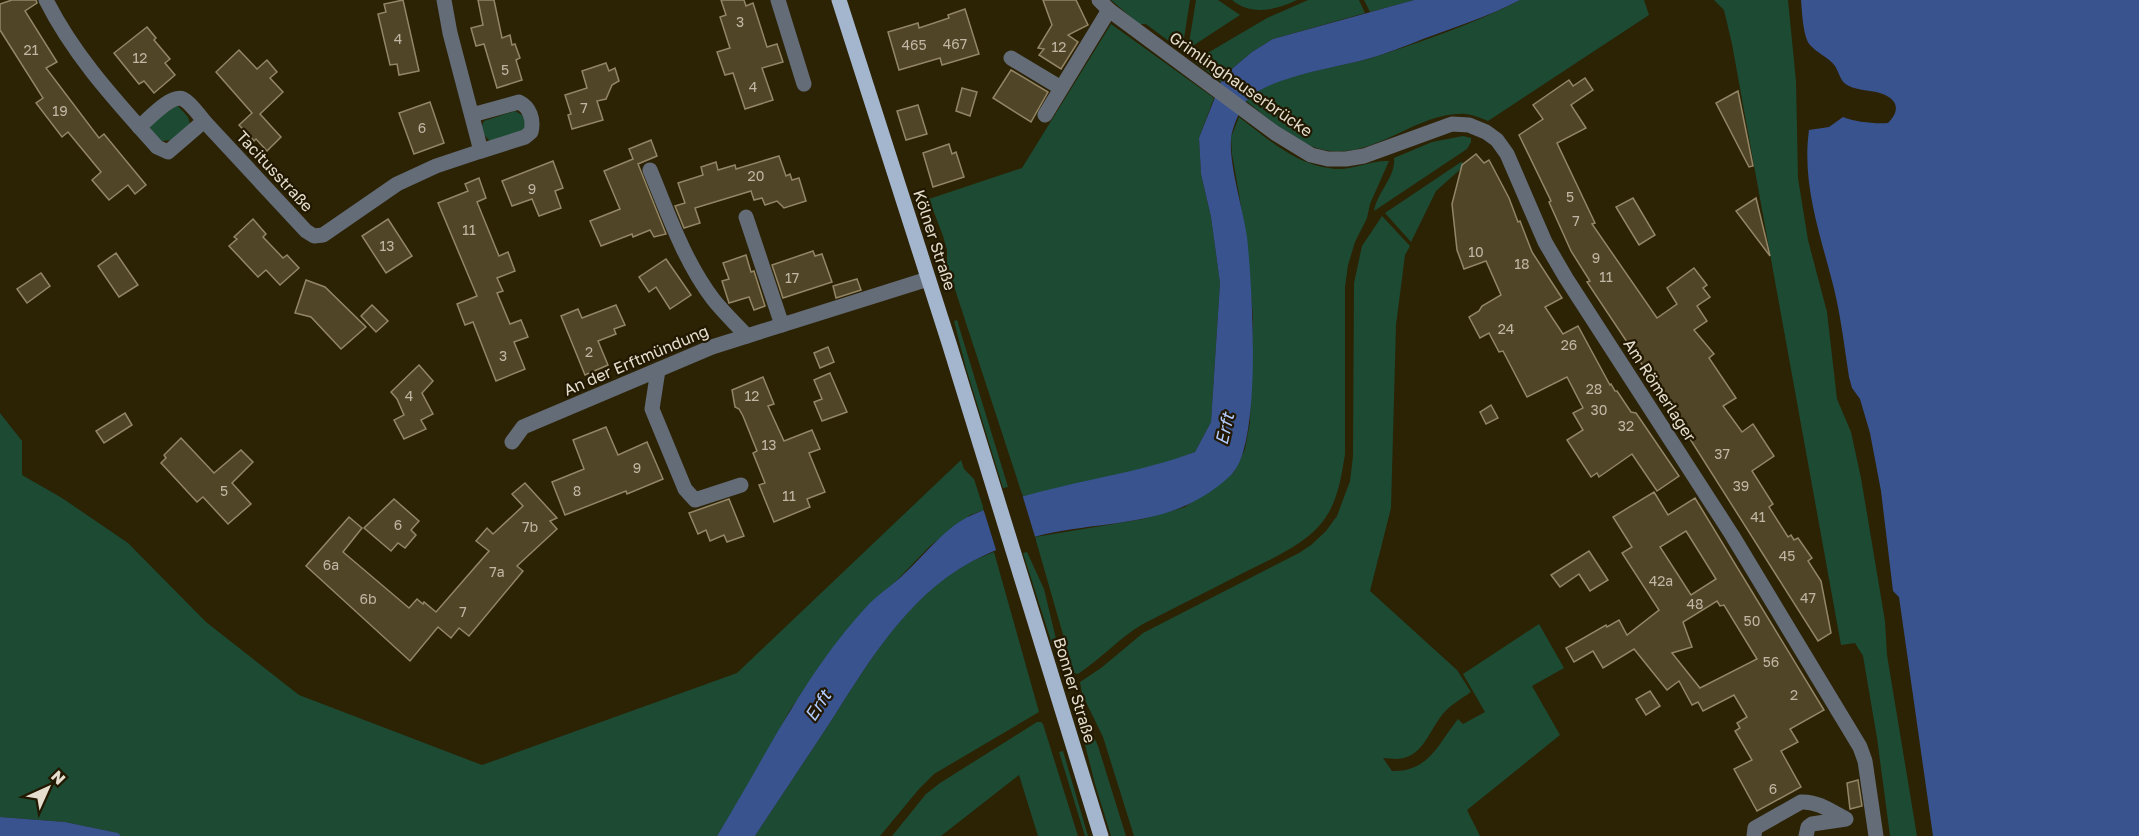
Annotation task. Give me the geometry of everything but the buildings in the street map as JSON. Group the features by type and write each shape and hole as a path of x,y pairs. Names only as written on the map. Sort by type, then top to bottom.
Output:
{"main road":[{"name":"Kölner Straße","path":"838,0 1014,554"},
{"name":"Bonner Straße","path":"1014,554 1101,836"}],"street":[{"path":"46,0 56,21 83,61 157,147 168,152 204,121"},
{"path":"444,0 450,33 481,151"},
{"path":"778,0 804,84"},
{"name":"Grimlinghauserbrücke","path":"1045,115 1104,5 1275,133 1304,151 1328,159 1364,156 1452,124 1478,128 1497,140"},
{"path":"1011,58 1061,88"},
{"name":"Tacitusstraße","path":"139,127 173,99 182,98 306,231 314,236 323,235 397,184 436,166 525,137 531,132 533,124 526,106 519,102 471,115"},
{"name":"Am Römerlager","path":"1497,140 1507,154 1545,242 1566,278 1729,530 1862,751 1876,836"},
{"path":"650,170 674,229 696,271 713,299 747,336"},
{"path":"746,217 782,325"},
{"name":"An der Erftmündung","path":"512,442 523,427 712,347 928,279"},
{"path":"658,370 652,409 685,489 695,501 741,485"},
{"path":"1754,836 1755,828 1802,802 1820,805 1846,819"},
{"path":"1806,836 1808,827 1812,825 1873,817"}],"green space":[{"path":"1111,0 1190,0 1182,51 1146,24 1139,24"},
{"path":"1196,0 1218,0 1240,15 1188,49"},
{"path":"1232,0 1297,0 1272,9 1255,10"},
{"path":"1308,0 1359,0 1365,13 1273,39 1252,52 1221,82 1194,61 1267,18"},
{"path":"1364,0 1414,0 1370,12"},
{"path":"1520,0 1644,0 1649,15 1488,121 1466,114 1447,115 1358,149 1339,151 1310,146 1281,129 1246,101 1257,92 1287,79 1371,58 1408,46 1466,25"},
{"path":"1714,0 1788,0 1796,81 1798,178 1808,240 1827,312 1837,399 1851,432 1861,478 1917,836 1890,836 1863,656 1855,643 1841,645 1732,44 1724,10"},
{"path":"1111,24 1214,98 1199,138 1201,174 1211,217 1220,283 1211,422 1195,452 1163,464 1023,497 947,265 947,250 929,199 1022,168"},
{"path":"177,105 188,117 190,124 172,140 161,141 149,125"},
{"path":"515,111 524,116 526,129 490,141 483,132 484,121"},
{"path":"1239,117 1285,151 1310,164 1338,169 1389,161 1355,242 1348,265 1345,287 1345,454 1337,492 1330,510 1319,526 1295,546 1143,624 1078,674 1074,673 1035,537 1143,519 1185,507 1234,472 1245,449 1250,422 1253,317 1246,235 1232,154 1231,137"},
{"path":"1463,136 1471,138 1467,149 1374,211 1392,172 1394,158 1432,142"},
{"path":"1461,162 1464,166 1436,191 1411,242 1385,213"},
{"path":"1382,216 1410,246 1405,255 1396,325 1391,508 1370,591 1457,670 1471,692 1445,712 1424,743 1413,754 1406,758 1383,758 1392,771 1415,767 1431,755 1458,719 1463,724 1485,712 1463,674 1539,624 1564,668 1532,686 1560,735 1467,810 1480,836 1134,836 1103,737 1082,694 1080,682 1101,668 1143,633 1299,553 1326,531 1337,516 1350,481 1353,456 1354,283 1362,246"},
{"path":"957,320 1008,487 1003,488 966,368 954,321"},
{"path":"0,413 22,441 22,475 62,498 128,543 206,622 299,695 482,765 737,673 961,460 964,469 974,479 984,510 970,515 930,546 842,637 790,710 754,777 717,836 121,836 117,833 65,822 0,817"},
{"path":"994,552 1039,712 934,774 880,836 755,836 863,671 899,622 942,581 967,564"},
{"path":"1027,552 1044,589 1057,643 1052,644 1023,553"},
{"path":"1037,722 1043,724 1078,836 1038,836 1019,775 941,836 892,836 926,794"},
{"path":"1082,733 1091,735 1098,746 1126,836 1111,836"},
{"path":"1063,751 1088,836 1085,836 1059,752"}],"water":[{"name":"Erft","path":"1414,0 1520,0 1472,21 1381,55 1273,84 1249,98 1235,123 1231,150 1247,237 1253,324 1253,362 1248,431 1241,458 1231,475 1209,493 1185,506 1137,520 1060,531 1009,545 959,569 936,585 896,626 879,649 755,836 717,836 805,687 846,630 869,604 900,578 953,526 972,515 1027,495 1140,469 1195,452 1211,422 1220,283 1211,217 1201,174 1199,138 1221,82 1252,52 1273,39"},
{"path":"1801,0 2139,0 2139,836 1933,836 1899,597 1893,591 1881,491 1870,433 1860,399 1852,388 1849,377 1837,301 1809,186 1807,149 1809,130 1829,127 1843,117 1865,122 1888,123 1896,108 1894,102 1884,95 1845,83 1835,66 1810,45 1804,30"},
{"path":"0,817 65,822 118,833 121,836 0,836"}],"pier":[{"path":"1022,494 1036,540 997,553 983,508"}]}
